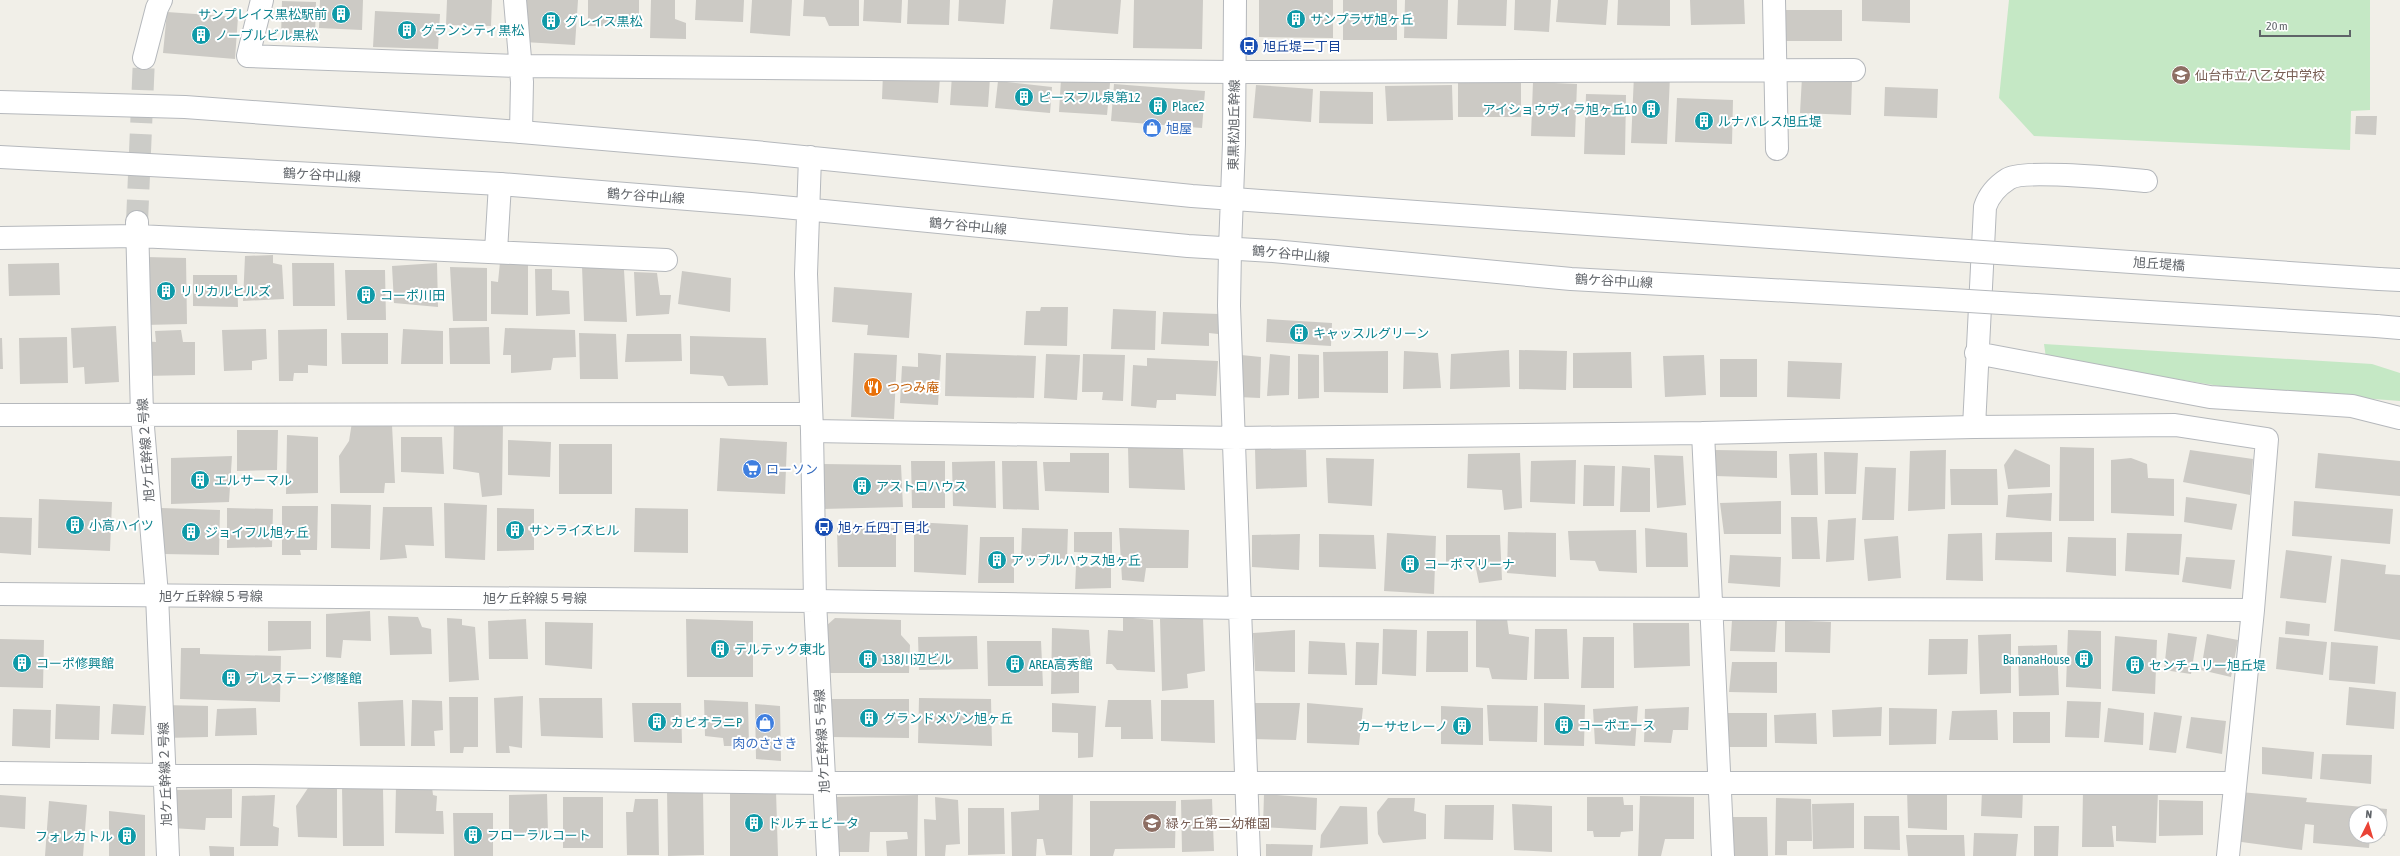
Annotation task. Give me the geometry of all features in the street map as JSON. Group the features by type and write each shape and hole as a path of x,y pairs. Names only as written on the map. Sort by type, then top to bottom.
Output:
{"street":[{"path":"144,58 157,8 161,0"},
{"path":"262,0 248,56 519,66 1235,72 1774,69 1854,70"},
{"path":"515,0 522,95 521,132"},
{"name":"東黒松旭丘幹線","path":"1235,0 1230,306 1236,438 1249,856"},
{"path":"1774,0 1774,69 1777,149"},
{"name":"旭丘堤橋","path":"0,102 185,107 521,132 810,157 1232,199 2390,279"},
{"name":"鶴ケ谷中山線","path":"0,157 500,184 807,210 1571,279 1936,299 2400,328"},
{"path":"810,157 806,274 812,423 815,601 1241,608 2253,610"},
{"path":"1974,427 1976,353 1985,207 1989,195 2009,178 2040,174 2146,181"},
{"path":"496,251 500,184"},
{"path":"0,238 137,229 666,260"},
{"name":"旭ケ丘幹線２号線","path":"137,229 142,415 157,595 168,856"},
{"path":"1976,353 2210,397 2352,406 2400,418"},
{"path":"0,415 142,415 812,423 1236,438 1703,433 1974,427 2175,425 2267,439 2253,610 2234,783 2228,856"},
{"path":"1703,433 1721,782 1723,856"},
{"name":"旭ケ丘幹線５号線","path":"0,594 815,601 828,856"},
{"path":"0,773 825,783 1246,781 2234,783"}],"green space":[{"name":"仙台市立八乙女中学校","path":"2009,0 2370,0 2370,110 2351,111 2350,150 2034,136 1999,98"},
{"path":"2044,344 2372,364 2400,373 2400,401 2232,388 2046,358"}],"building":[{"name":"サンプレイス黒松駅前","path":"320,0 363,0 362,30 319,28"},
{"path":"447,0 492,0 491,26 446,25"},
{"name":"グレイス黒松","path":"526,0 578,0 575,45 524,42"},
{"path":"588,0 639,0 639,26 588,26"},
{"path":"651,0 675,0 675,19 686,23 686,39 650,38"},
{"path":"696,0 744,0 743,22 695,20"},
{"path":"752,0 792,0 790,36 750,33"},
{"path":"804,0 859,0 859,26 829,26 825,17 803,16"},
{"path":"864,0 902,0 901,23 863,21"},
{"path":"908,0 950,0 949,25 907,24"},
{"path":"959,0 1006,0 1004,24 958,21"},
{"path":"1053,0 1121,0 1118,34 1050,29"},
{"path":"1134,0 1203,0 1202,49 1133,48"},
{"name":"サンプラザ旭ヶ丘","path":"1259,0 1333,0 1333,38 1259,37"},
{"path":"1343,0 1397,0 1397,40 1343,40"},
{"path":"1405,0 1448,0 1447,39 1404,38"},
{"path":"1458,0 1507,0 1506,26 1457,25"},
{"path":"1515,0 1551,0 1549,32 1514,30"},
{"path":"1558,0 1608,0 1606,25 1556,22"},
{"path":"1618,0 1670,0 1670,26 1617,25"},
{"path":"1690,0 1744,0 1745,24 1691,25"},
{"path":"1862,0 1910,0 1910,23 1862,21"},
{"path":"282,1 316,2 315,38 281,37"},
{"path":"1784,10 1842,10 1842,41 1785,41"},
{"name":"グランシティ黒松","path":"375,11 440,14 438,49 373,47"},
{"name":"ノーブルビル黒松","path":"167,12 238,17 235,59 163,53"},
{"path":"883,73 940,78 938,103 882,99"},
{"path":"952,75 990,78 988,107 950,105"},
{"name":"アイショウヴィラ旭ヶ丘10","path":"1634,75 1670,76 1667,144 1631,143"},
{"path":"1802,77 1852,80 1851,115 1800,113"},
{"path":"1061,79 1110,83 1107,115 1059,112"},
{"name":"ピースフル泉第12","path":"998,81 1052,87 1050,113 995,108"},
{"path":"1458,82 1521,82 1521,117 1458,117"},
{"path":"1533,82 1577,84 1575,137 1531,136"},
{"name":"Place2","path":"1114,84 1205,91 1202,128 1111,121"},
{"path":"1256,85 1313,89 1311,122 1253,118"},
{"path":"1452,85 1453,120 1387,121 1385,86"},
{"path":"1885,87 1938,89 1937,118 1884,116"},
{"path":"1320,91 1373,92 1373,124 1319,123"},
{"path":"1586,94 1626,95 1625,155 1584,154"},
{"name":"ルナパレス旭丘堤","path":"1677,98 1733,100 1732,144 1675,142"},
{"path":"2356,116 2377,116 2376,135 2355,134"},
{"path":"273,255 273,263 282,265 284,299 243,301 245,256"},
{"name":"リリカルヒルズ","path":"146,257 186,258 187,324 144,325"},
{"path":"500,262 528,262 528,315 491,314 491,281 498,282"},
{"path":"59,263 60,295 9,296 8,264"},
{"path":"292,263 334,263 335,306 293,306"},
{"path":"437,263 438,307 394,303 392,266"},
{"path":"582,266 624,270 627,322 584,321"},
{"path":"450,267 487,268 487,321 453,321"},
{"path":"535,269 552,269 552,290 569,291 570,314 536,316"},
{"name":"コーポ川田","path":"345,270 385,270 386,320 347,320"},
{"path":"682,271 731,278 730,312 678,304"},
{"path":"634,272 657,273 660,295 671,295 669,314 636,316"},
{"path":"193,275 237,275 238,307 193,306"},
{"path":"834,287 912,293 909,338 867,335 868,325 832,322"},
{"path":"1041,307 1068,307 1067,346 1024,345 1026,311 1040,311"},
{"path":"1113,309 1156,311 1155,350 1111,349"},
{"path":"1163,312 1219,314 1218,334 1209,333 1209,346 1161,344"},
{"name":"キャッスルグリーン","path":"1267,319 1332,323 1331,346 1266,342"},
{"path":"116,326 119,382 85,384 84,367 73,368 71,328"},
{"path":"489,327 490,364 450,364 449,328"},
{"path":"505,328 575,330 576,357 553,358 551,370 511,373 511,355 503,355"},
{"path":"266,329 267,359 252,361 252,370 224,371 222,330"},
{"path":"327,329 327,366 308,365 308,373 294,373 293,381 279,381 278,330"},
{"path":"403,329 443,331 443,364 401,364"},
{"path":"181,330 183,342 195,342 195,375 143,376 142,341 156,342 155,331"},
{"path":"341,333 388,333 388,364 342,364"},
{"path":"579,333 616,334 618,379 580,379"},
{"path":"627,334 681,334 682,361 625,362"},
{"path":"690,336 766,338 768,385 728,386 723,376 690,374"},
{"path":"67,337 68,383 20,384 19,338"},
{"path":"0,338 2,338 3,369 0,369"},
{"path":"1509,350 1510,387 1450,389 1451,354"},
{"path":"1519,350 1567,351 1566,390 1519,389"},
{"path":"1388,351 1388,393 1324,392 1323,352"},
{"path":"1404,351 1438,353 1441,388 1403,389"},
{"path":"1631,352 1632,388 1573,388 1573,353"},
{"path":"854,353 897,355 894,419 851,417"},
{"path":"918,353 941,355 938,405 900,403 902,366 918,367"},
{"path":"946,353 1036,356 1034,398 945,396"},
{"path":"1046,354 1080,355 1077,400 1044,398"},
{"path":"1083,354 1125,355 1123,401 1102,400 1103,392 1082,392"},
{"path":"1270,354 1290,356 1289,395 1267,396"},
{"path":"1298,354 1319,355 1319,398 1298,399"},
{"path":"1241,355 1261,357 1260,398 1238,397"},
{"path":"1704,355 1706,395 1665,397 1663,356"},
{"path":"1147,358 1218,361 1216,396 1176,394 1176,400 1157,400 1156,408 1131,406 1133,365 1147,366"},
{"path":"1720,359 1757,359 1757,397 1720,397"},
{"path":"1788,361 1842,363 1840,399 1787,397"},
{"path":"454,421 503,422 502,495 482,497 479,473 453,469"},
{"path":"352,422 392,425 395,483 385,483 384,493 340,493 339,456 349,441"},
{"path":"237,430 278,430 277,470 237,471"},
{"path":"287,435 318,437 318,493 286,494"},
{"path":"401,437 442,437 444,474 401,472"},
{"path":"720,438 787,442 785,494 717,491"},
{"path":"508,440 551,442 550,477 508,475"},
{"path":"559,444 612,444 612,494 559,494"},
{"path":"1128,447 1183,449 1185,490 1129,488"},
{"path":"2060,447 2094,448 2094,521 2059,521"},
{"path":"1255,449 1306,450 1307,487 1256,489"},
{"path":"2015,449 2050,465 2050,487 2008,489 2004,465"},
{"path":"1715,450 1777,451 1777,478 1715,476"},
{"path":"1946,450 1945,509 1908,511 1910,451"},
{"path":"2190,450 2253,459 2250,495 2183,482"},
{"path":"1824,452 1858,453 1856,494 1825,494"},
{"path":"1070,453 1109,453 1109,493 1045,491 1043,462 1070,462"},
{"path":"1520,453 1522,508 1504,510 1502,490 1467,488 1468,454"},
{"path":"1817,453 1818,495 1791,495 1789,454"},
{"path":"2318,453 2400,461 2400,496 2315,488"},
{"path":"1654,455 1683,456 1686,505 1657,508"},
{"name":"エルサーマル","path":"232,456 229,502 171,504 171,458"},
{"path":"1326,458 1374,459 1372,506 1328,503"},
{"path":"2131,458 2147,464 2148,478 2174,479 2174,516 2111,513 2111,460"},
{"path":"1576,460 1575,504 1530,502 1531,461"},
{"path":"911,461 945,461 945,508 912,508"},
{"path":"995,461 996,508 953,506 952,462"},
{"path":"1002,461 1037,461 1039,510 1003,509"},
{"name":"アストロハウス","path":"822,464 901,465 903,507 822,509"},
{"path":"1584,465 1615,466 1614,506 1583,506"},
{"path":"1622,466 1650,468 1650,512 1620,512"},
{"path":"1865,467 1896,468 1894,520 1862,520"},
{"path":"1950,469 1997,469 1998,505 1951,505"},
{"path":"2052,493 2051,521 2006,517 2008,495"},
{"path":"2186,497 2237,504 2232,530 2184,522"},
{"name":"小高ハイツ","path":"39,499 112,502 110,551 38,548"},
{"path":"1781,501 1781,534 1724,534 1720,503"},
{"path":"2294,501 2393,509 2390,544 2292,536"},
{"path":"444,503 487,505 485,560 445,558"},
{"path":"331,504 371,505 370,549 331,548"},
{"path":"282,506 318,506 317,550 300,550 301,555 282,555"},
{"path":"383,507 432,507 434,546 405,545 407,558 380,560"},
{"name":"ジョイフル旭ヶ丘","path":"161,508 220,510 219,555 163,554"},
{"path":"227,508 273,509 272,547 227,548"},
{"name":"サンライズヒル","path":"497,508 534,509 534,550 497,551"},
{"path":"635,508 688,509 688,553 634,552"},
{"path":"0,517 32,518 31,555 0,553"},
{"path":"1791,517 1817,517 1820,559 1792,559"},
{"path":"1856,518 1854,560 1826,562 1828,520"},
{"path":"914,522 968,525 966,575 914,572"},
{"path":"837,528 896,528 896,567 838,567"},
{"path":"1022,528 1068,529 1067,560 1021,559"},
{"path":"1119,528 1189,530 1188,568 1146,568 1144,582 1122,580"},
{"path":"1645,528 1687,533 1688,567 1646,567"},
{"path":"1636,530 1637,573 1599,571 1595,561 1570,560 1568,531"},
{"path":"1074,532 1112,532 1112,554 1074,552"},
{"path":"1508,532 1556,533 1556,577 1507,573"},
{"path":"2052,532 2052,562 1995,560 1996,533"},
{"name":"コーポマリーナ","path":"1387,533 1436,536 1434,594 1384,591"},
{"path":"1982,533 1983,581 1946,580 1948,534"},
{"path":"2127,533 2182,534 2179,575 2125,571"},
{"path":"1300,534 1299,570 1252,567 1252,535"},
{"path":"1319,534 1374,535 1376,569 1319,567"},
{"path":"1446,535 1500,535 1502,580 1479,583 1475,564 1446,565"},
{"path":"1898,536 1901,578 1868,581 1864,539"},
{"name":"アップルハウス旭ヶ丘","path":"980,537 1014,537 1014,583 978,583"},
{"path":"2068,537 2116,538 2116,576 2066,572"},
{"path":"2286,550 2332,556 2326,603 2280,598"},
{"path":"1730,555 1781,557 1780,587 1728,583"},
{"path":"2186,557 2235,560 2231,589 2182,582"},
{"path":"2341,559 2386,565 2385,574 2400,575 2400,640 2334,631"},
{"path":"1076,566 1111,567 1111,588 1075,589"},
{"path":"370,611 371,641 343,640 341,658 326,657 326,614"},
{"path":"388,616 418,617 422,627 431,629 432,654 390,655"},
{"path":"1123,617 1153,620 1155,672 1117,670 1112,664 1106,664 1108,630 1123,631"},
{"path":"447,618 462,619 462,625 475,627 479,680 449,682"},
{"name":"138川辺ビル","path":"835,618 901,620 901,635 910,645 909,673 826,673 826,626"},
{"path":"1203,618 1205,671 1187,674 1188,688 1162,691 1160,619"},
{"path":"526,619 528,659 489,659 488,621"},
{"name":"テルテック東北","path":"686,619 753,621 753,677 687,677"},
{"path":"1507,619 1509,634 1529,637 1527,680 1492,679 1489,668 1476,667 1476,620"},
{"path":"1732,620 1777,621 1775,652 1730,651"},
{"path":"1785,620 1831,622 1830,653 1785,652"},
{"path":"268,621 311,621 311,649 268,651"},
{"path":"2286,621 2310,624 2309,636 2285,634"},
{"path":"545,622 593,623 592,669 545,665"},
{"path":"1633,623 1689,623 1690,666 1634,668"},
{"path":"1052,628 1089,630 1091,664 1079,665 1079,693 1051,694"},
{"path":"1383,629 1417,630 1416,676 1382,674"},
{"path":"1535,629 1567,629 1569,679 1534,679"},
{"path":"1295,630 1295,672 1255,671 1253,633"},
{"name":"BananaHouse","path":"2068,630 2101,631 2101,689 2066,687"},
{"path":"1427,631 1468,631 1468,672 1426,672"},
{"path":"2168,633 2197,637 2191,674 2164,670"},
{"path":"2011,634 2011,693 1980,694 1978,635"},
{"path":"2207,634 2238,640 2231,677 2201,670"},
{"path":"977,636 978,669 919,670 918,637"},
{"name":"センチュリー旭丘堤","path":"2115,636 2157,640 2155,694 2112,691"},
{"path":"1583,637 1614,637 1614,688 1581,688"},
{"path":"2279,637 2327,642 2323,675 2276,669"},
{"name":"コーポ修興館","path":"0,639 44,640 43,688 0,687"},
{"path":"1929,639 1968,639 1967,674 1928,675"},
{"name":"AREA高秀館","path":"987,641 1041,641 1043,686 988,686"},
{"path":"1309,641 1345,643 1347,675 1308,674"},
{"path":"1356,642 1379,643 1377,685 1355,685"},
{"path":"2331,642 2378,646 2375,684 2329,680"},
{"path":"2057,645 2059,695 2019,696 2018,646"},
{"name":"プレステージ修隆館","path":"181,648 200,648 200,654 281,656 280,702 180,699"},
{"path":"1732,662 1777,662 1777,693 1729,692"},
{"path":"2349,687 2396,692 2394,729 2346,725"},
{"path":"523,696 522,748 509,746 510,753 496,753 494,698"},
{"path":"449,697 478,697 478,747 464,747 463,753 450,753"},
{"path":"539,698 602,698 603,738 541,736"},
{"path":"919,698 991,699 992,746 918,743"},
{"name":"グランドメゾン旭ヶ丘","path":"828,699 909,699 909,738 830,737"},
{"path":"403,700 405,746 360,746 358,702"},
{"path":"412,700 442,701 443,730 434,731 435,746 411,746"},
{"path":"704,700 748,702 749,746 724,746 723,738 705,736"},
{"path":"1108,700 1151,700 1153,739 1121,739 1121,727 1105,727"},
{"path":"1161,700 1214,700 1215,743 1161,741"},
{"path":"2067,701 2101,702 2099,738 2065,737"},
{"name":"カピオラニP","path":"632,703 681,703 682,743 634,742"},
{"path":"1052,703 1096,706 1093,757 1078,758 1078,733 1052,732"},
{"path":"1253,703 1300,703 1296,740 1253,739"},
{"path":"1307,703 1363,708 1359,745 1307,743"},
{"name":"コーポエース","path":"1544,703 1585,705 1584,746 1544,745"},
{"path":"56,704 100,706 99,740 55,739"},
{"path":"113,704 146,706 144,735 111,734"},
{"path":"755,704 780,706 781,761 756,759"},
{"path":"162,705 208,706 208,737 163,738"},
{"path":"1487,705 1538,706 1537,742 1489,741"},
{"name":"カーサセレーノ","path":"1441,706 1483,708 1483,745 1441,744"},
{"path":"1638,706 1635,746 1595,744 1593,709"},
{"path":"1689,707 1688,730 1673,730 1671,743 1644,742 1645,709"},
{"path":"1882,707 1881,736 1833,737 1832,710"},
{"path":"256,708 257,735 215,736 217,709"},
{"path":"1889,708 1937,709 1936,744 1889,745"},
{"path":"2108,708 2144,713 2143,745 2104,742"},
{"path":"13,709 51,710 50,748 12,746"},
{"path":"1997,710 1998,740 1949,740 1952,711"},
{"path":"2013,712 2050,712 2050,743 2013,743"},
{"path":"2154,712 2182,716 2176,753 2149,750"},
{"path":"1723,713 1767,713 1767,747 1723,747"},
{"path":"1816,713 1817,744 1775,743 1774,715"},
{"path":"2191,717 2226,721 2222,754 2186,748"},
{"path":"2262,747 2314,752 2312,779 2262,774"},
{"path":"2322,754 2372,755 2371,784 2320,779"},
{"path":"396,786 432,787 433,795 437,796 436,811 443,811 444,834 395,833"},
{"path":"342,787 383,789 384,846 343,846"},
{"path":"308,788 337,789 337,838 298,837 296,806"},
{"path":"232,789 232,818 206,818 205,830 171,828 173,790"},
{"path":"1907,789 1947,790 1947,830 1908,828"},
{"path":"667,790 703,791 704,855 668,856"},
{"name":"ドルチェビータ","path":"730,790 776,791 778,856 730,856"},
{"path":"1982,790 2023,790 2022,818 1981,816"},
{"path":"2083,790 2158,791 2156,843 2116,841 2116,826 2112,826 2114,847 2082,847"},
{"path":"1039,791 1073,792 1072,855 1046,855 1043,839 1037,839 1036,856 1012,856 1011,812 1039,810"},
{"path":"2240,792 2307,798 2306,802 2348,806 2348,844 2369,844 2369,848 2313,843 2314,825 2305,824 2302,850 2234,841"},
{"path":"547,794 548,834 509,834 509,795"},
{"path":"1264,794 1317,798 1316,830 1263,827"},
{"path":"0,795 26,797 25,829 0,827"},
{"path":"275,795 273,826 279,828 278,846 240,846 242,796"},
{"path":"918,795 917,856 887,856 886,841 908,839 907,832 870,832 869,852 835,852 836,797"},
{"path":"1640,796 1694,797 1694,839 1665,839 1661,856 1638,856"},
{"path":"563,797 603,797 603,848 563,848"},
{"path":"935,797 958,800 960,844 946,845 945,856 925,856 924,819 936,820"},
{"path":"1587,797 1623,797 1624,805 1633,805 1633,831 1621,832 1620,837 1594,837 1593,831 1587,831"},
{"path":"1388,798 1415,798 1414,811 1426,814 1426,839 1383,843 1378,834 1377,812"},
{"path":"1776,798 1811,799 1812,841 1787,841 1787,855 1775,855"},
{"path":"635,799 658,799 659,855 627,855 626,812 633,812"},
{"path":"1212,799 1214,851 1182,852 1181,800"},
{"path":"2159,800 2203,801 2203,835 2159,836"},
{"path":"49,801 87,805 83,856 45,856"},
{"path":"1090,801 1176,801 1175,848 1115,849 1113,856 1090,856"},
{"path":"1854,803 1854,848 1813,849 1812,804"},
{"path":"1512,804 1552,806 1552,852 1514,850"},
{"path":"1445,805 1494,805 1493,840 1444,839"},
{"path":"1340,806 1367,807 1368,844 1320,848 1321,835"},
{"path":"968,808 1004,808 1005,854 968,855"},
{"name":"フォレカトル","path":"109,811 145,815 145,856 109,856"},
{"name":"フローラルコート","path":"453,813 493,813 493,856 454,856"},
{"path":"1864,816 1899,816 1900,850 1864,849"},
{"path":"1728,817 1767,817 1768,856 1729,856"},
{"path":"2034,826 2059,826 2058,856 2034,856"},
{"path":"1974,833 2018,834 2016,856 1973,856"},
{"path":"1906,835 1964,835 1965,856 1908,856"},
{"path":"1266,844 1313,845 1312,856 1266,856"},
{"path":"209,846 234,847 234,856 210,856"}],"tunnel":[{"path":"137,222 144,58"}],"place":[{"name":"サンプレイス黒松駅前","path":"341,14"},
{"name":"サンプラザ旭ヶ丘","path":"1296,19"},
{"name":"グレイス黒松","path":"551,21"},
{"name":"グランシティ黒松","path":"407,30"},
{"name":"ノーブルビル黒松","path":"201,35"},
{"name":"旭丘堤二丁目","path":"1249,46"},
{"name":"仙台市立八乙女中学校","path":"2181,75"},
{"name":"ピースフル泉第12","path":"1024,97"},
{"name":"Place2","path":"1158,106"},
{"name":"アイショウヴィラ旭ヶ丘10","path":"1651,109"},
{"name":"ルナパレス旭丘堤","path":"1704,121"},
{"name":"旭屋","path":"1152,128"},
{"name":"リリカルヒルズ","path":"166,291"},
{"name":"コーポ川田","path":"366,295"},
{"name":"キャッスルグリーン","path":"1299,333"},
{"name":"つつみ庵","path":"873,387"},
{"name":"ローソン","path":"752,469"},
{"name":"エルサーマル","path":"200,480"},
{"name":"アストロハウス","path":"862,486"},
{"name":"小高ハイツ","path":"75,525"},
{"name":"旭ヶ丘四丁目北","path":"824,527"},
{"name":"サンライズヒル","path":"515,530"},
{"name":"ジョイフル旭ヶ丘","path":"191,532"},
{"name":"アップルハウス旭ヶ丘","path":"997,560"},
{"name":"コーポマリーナ","path":"1410,564"},
{"name":"テルテック東北","path":"720,649"},
{"name":"138川辺ビル","path":"868,659"},
{"name":"BananaHouse","path":"2084,659"},
{"name":"コーポ修興館","path":"22,663"},
{"name":"AREA高秀館","path":"1015,664"},
{"name":"センチュリー旭丘堤","path":"2135,665"},
{"name":"プレステージ修隆館","path":"231,678"},
{"name":"グランドメゾン旭ヶ丘","path":"869,718"},
{"name":"カピオラニP","path":"657,722"},
{"name":"肉のささき","path":"765,723"},
{"name":"コーポエース","path":"1564,725"},
{"name":"カーサセレーノ","path":"1462,726"},
{"name":"ドルチェビータ","path":"754,823"},
{"name":"緑ヶ丘第二幼稚園","path":"1152,823"},
{"name":"フローラルコート","path":"473,835"},
{"name":"フォレカトル","path":"127,836"}]}
